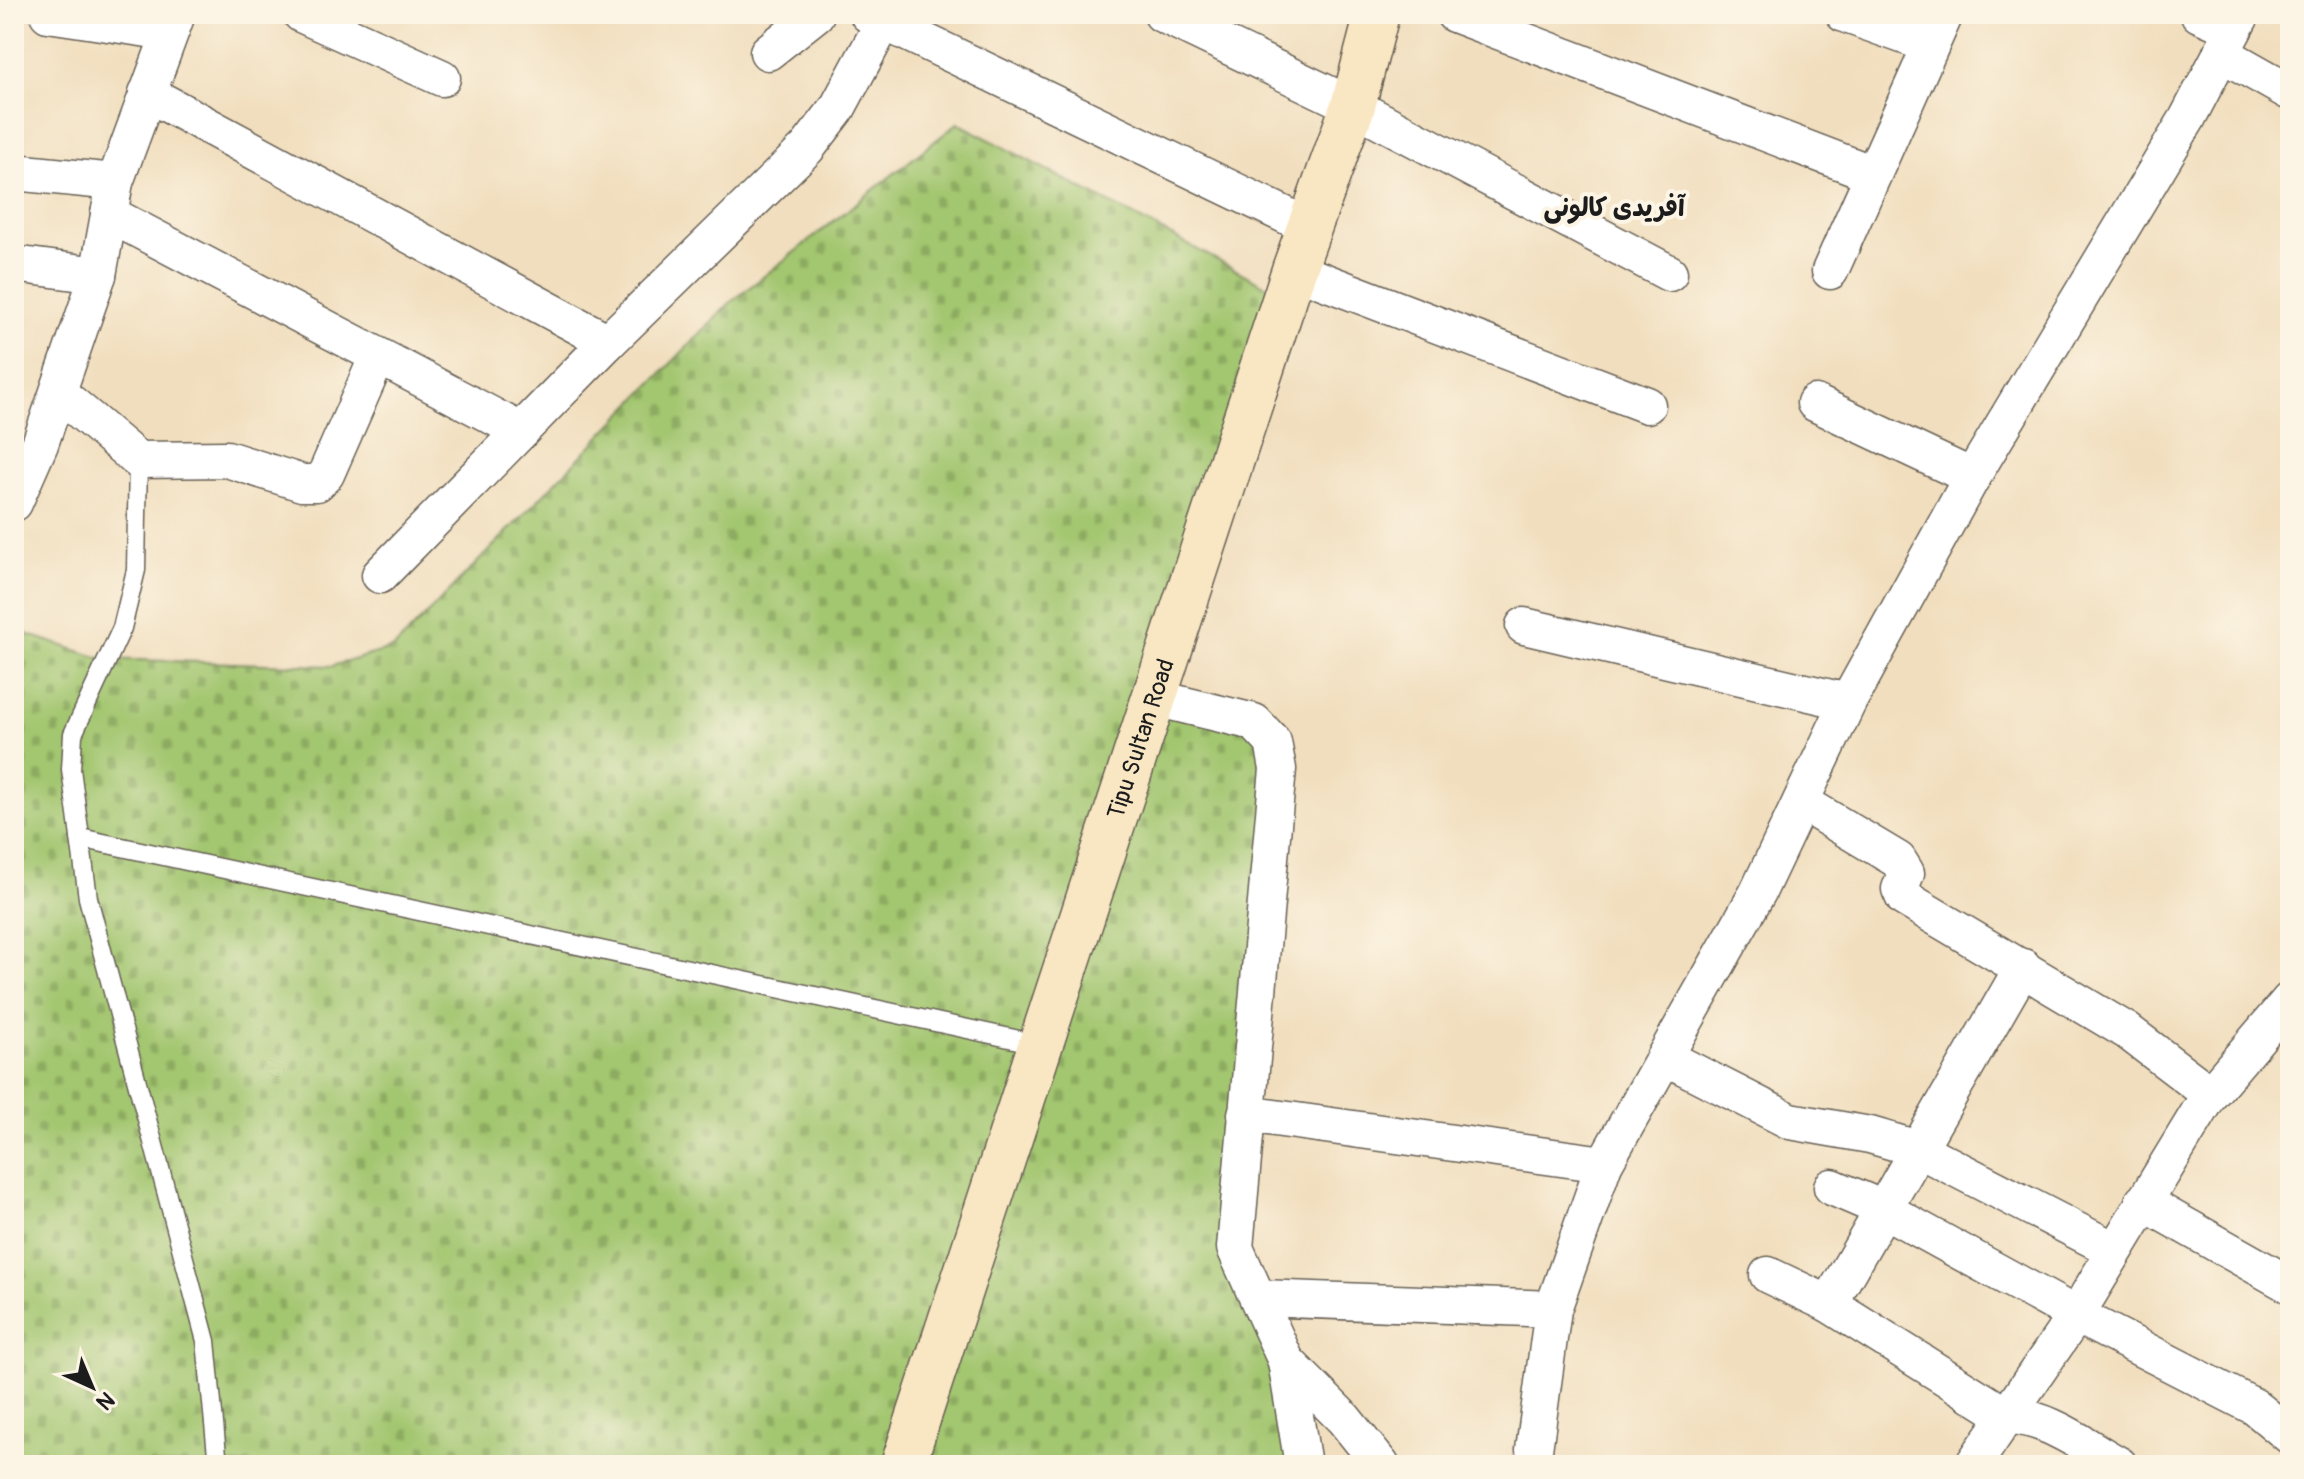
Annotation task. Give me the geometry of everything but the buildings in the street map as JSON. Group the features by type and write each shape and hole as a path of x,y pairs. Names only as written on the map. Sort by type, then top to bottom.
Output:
{"main road":[{"name":"Tipu Sultan Road","path":"903,1465 1294,270 1353,106 1377,14"}],"street":[{"path":"14,503 27,439 59,393 98,275 112,198 172,23 48,14"},
{"path":"301,14 442,78"},
{"path":"768,52 816,14"},
{"path":"1162,14 1353,106 1669,273"},
{"path":"1454,14 1873,174"},
{"path":"1830,271 1938,30 1844,14"},
{"path":"2199,14 2232,32 2290,92"},
{"path":"380,575 608,342 807,148 837,109 880,17 1310,227"},
{"path":"1534,1450 1553,1309 1604,1164 1758,892 1848,702 1972,477 2187,119 2232,32"},
{"path":"147,93 608,342"},
{"path":"14,172 112,198 378,356 521,431"},
{"path":"14,264 98,275"},
{"path":"1294,270 1647,405"},
{"path":"59,393 138,460 227,459 302,483 317,483 326,474 378,356"},
{"path":"1815,403 1972,477"},
{"path":"1524,626 1848,702"},
{"path":"1155,698 1254,722 1273,742 1278,769 1235,1248 1286,1361 1303,1465"},
{"path":"1801,802 1898,860 1906,873 1900,889 1904,898 2127,1031 2210,1094"},
{"path":"1829,1304 2023,967"},
{"path":"1973,1465 2076,1315 2210,1094 2290,1000"},
{"path":"1665,1057 1790,1121 1870,1135 1918,1149 2114,1250"},
{"path":"1246,1114 1604,1164"},
{"path":"1832,1187 1883,1209 2076,1315 2255,1407 2290,1436"},
{"path":"2143,1202 2290,1285"},
{"path":"1768,1275 1829,1304 2007,1416 2026,1416 2045,1424 2119,1465"},
{"path":"1258,1298 1553,1309"},
{"path":"1286,1361 1344,1419 1381,1465"}],"lane":[{"path":"138,460 136,570 133,584 122,628 73,734 71,769 88,898 206,1341 218,1465"},
{"path":"80,838 1042,1045"}],"green space":[{"path":"958,123 1287,297 1169,697 1277,738 1238,1247 1306,1465 14,1465 14,630 103,659 332,666 394,648 730,303"}],"district":[{"name":"آفریدی کالونی","path":"1614,207"}]}
